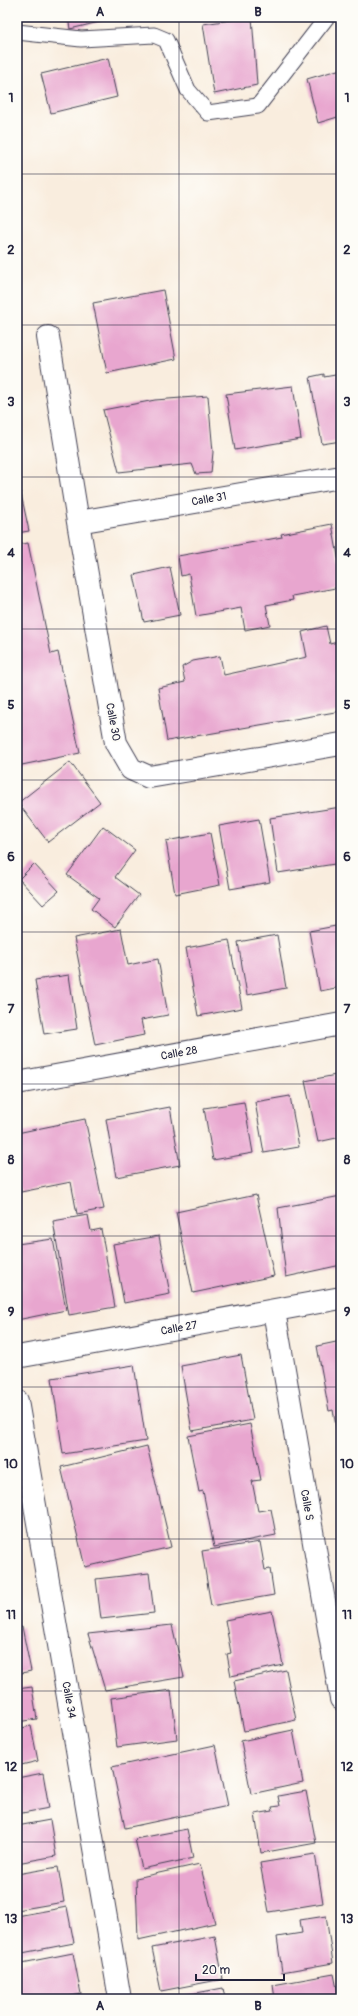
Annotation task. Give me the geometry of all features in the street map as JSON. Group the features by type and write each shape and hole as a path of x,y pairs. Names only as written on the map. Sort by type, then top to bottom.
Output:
{"street":[{"name":"Calle 30","path":"48,337 116,743 131,769 149,776 341,744"},
{"name":"Calle 31","path":"78,522 341,477"},
{"name":"Calle 28","path":"17,1083 341,1024"},
{"name":"Calle 27","path":"17,1357 341,1298"},
{"name":"Calle S","path":"274,1311 341,1699"},
{"name":"Calle 34","path":"17,1401 120,1999"}],"lane":[{"path":"17,32 81,39 154,35 166,40 188,90 208,113 258,106 327,17"}],"building":[{"path":"68,17 116,17 116,18 70,29"},
{"path":"252,17 257,85 214,94 203,24"},
{"path":"108,58 117,97 51,113 41,74"},
{"path":"341,69 341,116 318,123 307,79"},
{"path":"163,290 176,359 107,373 93,303"},
{"path":"324,374 324,377 341,374 341,441 322,444 310,377"},
{"path":"293,386 301,439 235,450 226,394"},
{"path":"208,396 213,452 211,473 196,474 192,464 119,472 103,410 155,400"},
{"path":"17,475 29,531 17,533"},
{"path":"332,524 341,573 341,587 292,596 293,600 266,605 270,625 245,630 241,608 196,616 189,574 181,576 178,556 282,537 281,534"},
{"path":"28,543 51,654 58,652 80,753 17,766 17,545"},
{"path":"170,567 180,615 144,622 134,575"},
{"path":"326,626 330,644 341,641 341,711 167,741 158,688 185,682 182,667 193,661 220,656 224,675 307,657 302,632"},
{"path":"70,762 100,802 48,842 18,803"},
{"path":"341,807 341,863 278,873 270,818"},
{"path":"259,819 270,882 230,889 219,826"},
{"path":"103,826 135,850 115,877 139,895 115,927 91,909 99,898 67,875"},
{"path":"210,833 220,885 175,894 166,841"},
{"path":"34,864 59,891 43,905 19,879"},
{"path":"341,925 341,987 320,991 309,931"},
{"path":"121,929 128,965 158,959 168,1015 141,1020 144,1035 95,1045 74,938"},
{"path":"277,935 286,988 247,995 238,942"},
{"path":"229,940 242,1008 198,1016 186,948"},
{"path":"69,975 77,1029 44,1034 35,980"},
{"path":"341,1074 341,1137 318,1142 305,1081"},
{"path":"290,1096 299,1147 264,1153 255,1102"},
{"path":"244,1102 253,1153 213,1160 204,1108"},
{"path":"170,1107 180,1165 116,1177 106,1119"},
{"path":"85,1119 104,1209 77,1214 71,1182 21,1192 17,1174 17,1133"},
{"path":"256,1195 274,1276 193,1293 176,1212"},
{"path":"341,1196 341,1265 286,1277 278,1208"},
{"path":"88,1215 91,1231 101,1229 115,1307 69,1315 53,1221"},
{"path":"159,1236 170,1294 124,1303 113,1244"},
{"path":"53,1239 66,1310 17,1320 17,1244"},
{"path":"341,1341 340,1448 333,1410 329,1411 317,1346"},
{"path":"241,1355 253,1420 192,1431 181,1366"},
{"path":"134,1365 146,1441 63,1454 52,1378"},
{"path":"250,1424 261,1480 252,1481 258,1511 271,1509 276,1535 214,1547 203,1491 199,1492 188,1436"},
{"path":"147,1446 171,1547 85,1567 61,1467"},
{"path":"260,1542 265,1570 270,1569 274,1595 211,1606 202,1551"},
{"path":"149,1573 154,1613 101,1619 96,1579"},
{"path":"272,1611 283,1665 231,1676 227,1654 231,1653 225,1620"},
{"path":"172,1625 184,1677 105,1690 88,1634"},
{"path":"22,1627 31,1671 17,1674 17,1628"},
{"path":"286,1670 296,1720 244,1731 234,1681"},
{"path":"32,1687 37,1719 17,1722 17,1689"},
{"path":"171,1690 177,1739 117,1747 111,1698"},
{"path":"31,1726 38,1761 17,1766 17,1729"},
{"path":"293,1730 303,1783 251,1794 241,1741"},
{"path":"215,1745 228,1806 125,1828 112,1767"},
{"path":"43,1773 49,1808 17,1814 17,1778"},
{"path":"306,1791 316,1843 261,1853 255,1814 273,1811 272,1807 280,1806 278,1796"},
{"path":"50,1820 56,1856 17,1863 17,1826"},
{"path":"187,1829 193,1858 142,1869 135,1839"},
{"path":"315,1854 323,1903 269,1912 260,1863"},
{"path":"200,1864 215,1923 138,1940 136,1878"},
{"path":"58,1867 64,1902 17,1910 17,1874"},
{"path":"67,1907 74,1943 17,1954 17,1916"},
{"path":"326,1916 333,1963 282,1972 277,1937 302,1933 300,1920"},
{"path":"215,1936 223,1979 161,1991 152,1948"},
{"path":"73,1953 81,1994 56,1999 17,1999 17,1964"},
{"path":"334,1974 339,1999 275,1999 273,1985"},
{"path":"223,1988 225,1999 170,1998"}]}
